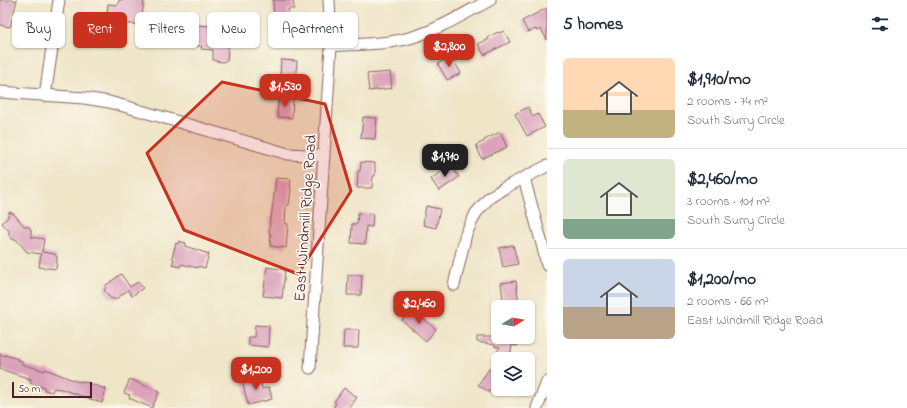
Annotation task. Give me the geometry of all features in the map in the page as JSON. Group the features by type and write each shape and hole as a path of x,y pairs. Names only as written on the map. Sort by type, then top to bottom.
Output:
{"street":[{"path":"45,96 59,0"},
{"name":"East Windmill Ridge Road","path":"329,0 330,12"},
{"path":"358,44 385,43 413,37 439,27 490,0"},
{"name":"East Windmill Ridge Road","path":"310,368 331,48"},
{"path":"0,92 84,98 109,102 288,154 324,156"},
{"path":"454,285 466,234 476,213 489,198 504,188 547,166"},
{"path":"524,178 547,265"},
{"path":"537,408 547,382"}],"highlighted area":[{"path":"222,82 325,104 351,191 298,274 184,230 147,153"}],"building":[{"path":"0,0 17,0 14,12 12,12 10,27 0,25"},
{"path":"119,0 144,0 143,12 135,12 135,24 127,24 127,12 107,12 108,4 118,5"},
{"path":"273,0 293,0 294,9 288,9 288,12 274,12"},
{"path":"547,8 547,40 541,29 528,32 522,21"},
{"path":"199,25 207,26 207,48 228,48 227,61 215,61 213,60 213,50 201,49 202,46 199,46"},
{"path":"504,31 510,42 484,55 478,44 489,39 488,37 498,32"},
{"path":"451,56 461,73 447,80 438,64"},
{"path":"281,60 297,61 296,76 280,75"},
{"path":"390,72 392,88 369,91 367,74"},
{"path":"279,97 293,98 292,118 278,117"},
{"path":"528,107 533,117 538,114 545,127 527,136 515,114"},
{"path":"363,117 377,118 375,139 361,138"},
{"path":"500,132 507,147 482,159 476,145"},
{"path":"361,162 375,163 375,176 373,176 372,188 357,188 358,171 360,171"},
{"path":"451,165 459,177 439,191 431,179"},
{"path":"276,178 291,179 289,205 286,205 285,223 288,224 286,248 270,246 270,218"},
{"path":"426,206 440,209 436,228 423,225"},
{"path":"9,212 14,214 24,226 29,227 31,230 31,237 44,239 42,252 55,254 57,258 56,269 39,267 41,254 27,252 16,239 12,239 9,235 9,231 2,223 8,217"},
{"path":"358,213 373,214 372,227 366,226 365,244 351,243 352,224 357,224"},
{"path":"179,241 186,243 185,246 209,254 205,268 181,264 180,267 172,265 174,259 172,258 176,243 178,244"},
{"path":"513,245 518,264 503,267 499,248"},
{"path":"267,267 285,270 282,298 263,296"},
{"path":"121,274 130,287 138,282 143,288 132,296 128,290 115,300 113,298 111,299 104,290 106,288 105,286"},
{"path":"348,275 362,275 361,295 347,295"},
{"path":"516,281 518,300 503,300 501,283"},
{"path":"412,309 436,329 426,341 402,320"},
{"path":"255,325 269,326 268,347 248,345 248,337 254,337"},
{"path":"344,330 359,330 358,348 343,348"},
{"path":"477,337 491,337 491,344 517,344 517,346 512,345 511,352 497,352 500,347 477,342"},
{"path":"0,354 18,359 17,360 22,361 22,364 45,371 45,369 76,381 81,381 106,389 102,403 58,388 54,388 52,392 44,390 45,388 30,383 31,379 0,369"},
{"path":"489,369 491,370 491,389 489,392 478,385"},
{"path":"256,376 258,383 261,383 262,389 269,387 272,399 248,405 242,380"},
{"path":"130,379 159,392 152,408 129,398 130,395 124,393"},
{"path":"344,388 357,397 350,408 333,408 336,403 334,402"}]}
